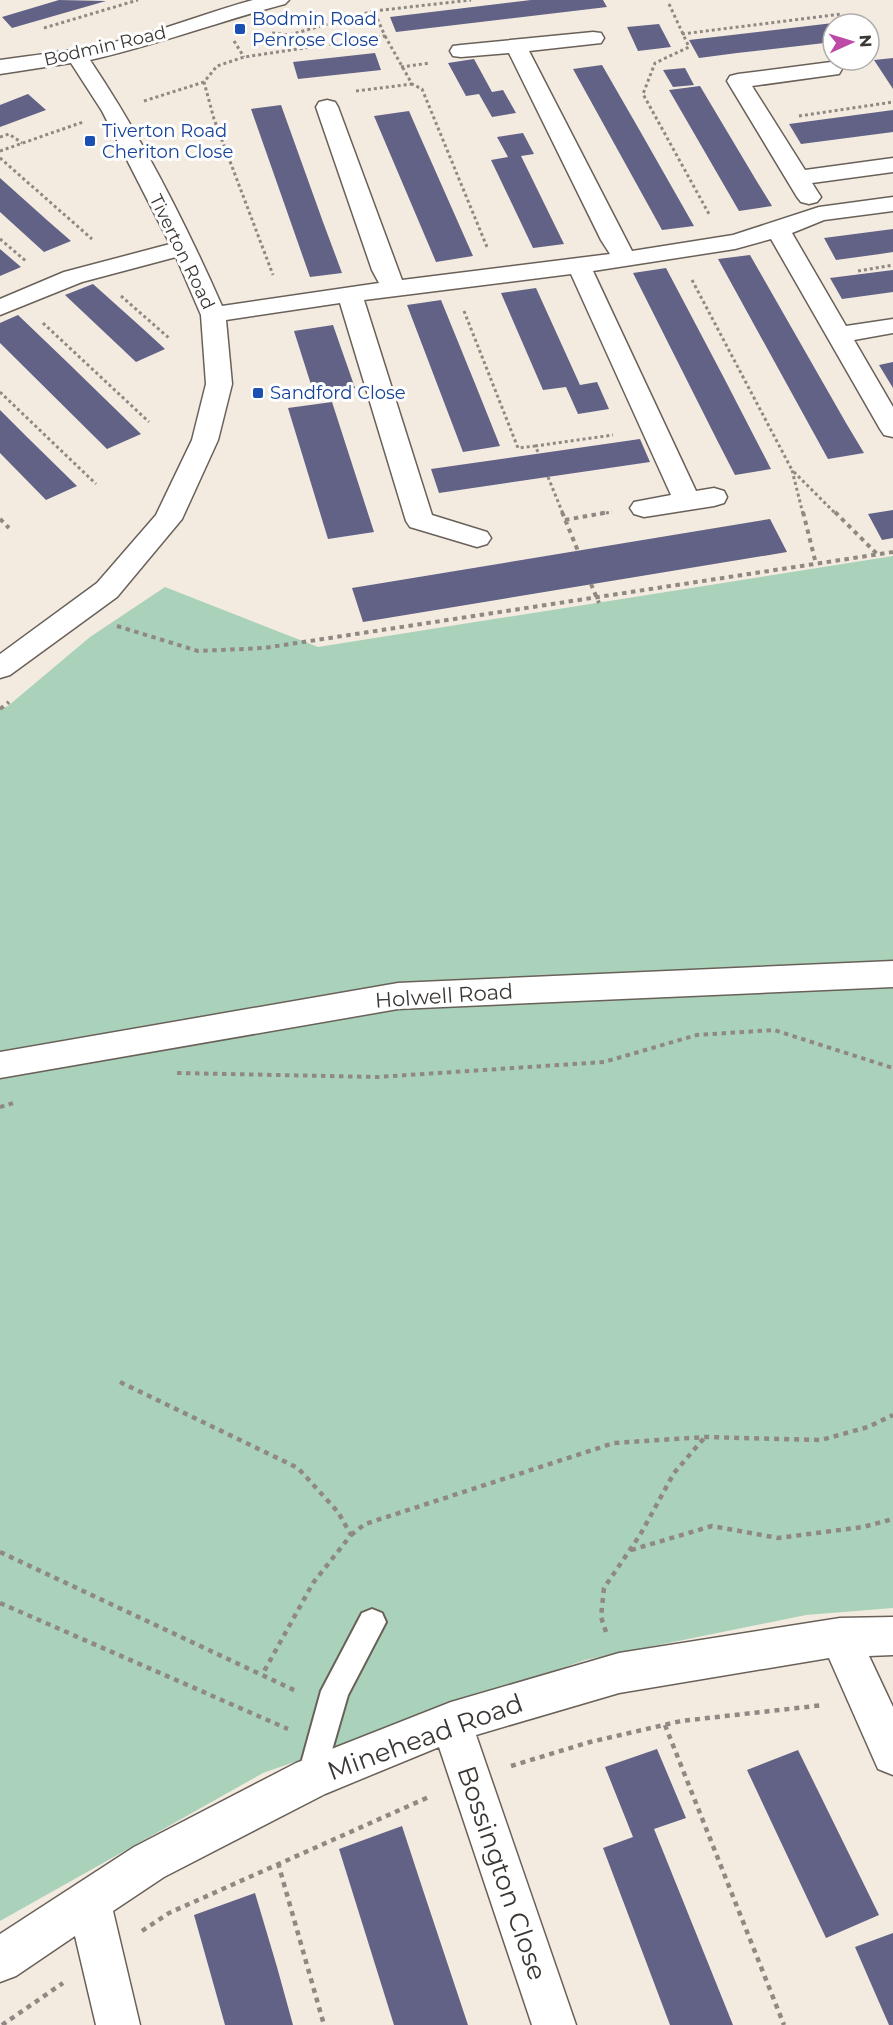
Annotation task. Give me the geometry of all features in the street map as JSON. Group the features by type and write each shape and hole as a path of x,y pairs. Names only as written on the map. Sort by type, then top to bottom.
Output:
{"street":[{"name":"Bodmin Road","path":"0,67 77,56 137,43 269,1"},
{"path":"461,51 593,38"},
{"path":"516,46 613,240 626,259"},
{"name":"Tiverton Road","path":"0,668 107,591 168,519 205,440 219,384 213,315 184,248 113,111 77,56"},
{"path":"819,214 738,81 821,70"},
{"path":"327,107 384,270 394,289"},
{"path":"798,178 893,165"},
{"path":"213,315 350,294 579,266 677,251 726,243 778,230 819,214 893,204"},
{"path":"778,230 893,429"},
{"path":"9,304 73,277 184,248"},
{"path":"579,266 687,500"},
{"path":"350,294 420,521 477,538"},
{"path":"838,335 893,326"},
{"path":"644,508 714,497"},
{"name":"Holwell Road","path":"0,1065 398,996 893,974"},
{"name":"Minehead Road","path":"0,1960 149,1862 315,1760 619,1673 840,1637 893,1635"},
{"path":"840,1637 893,1754"},
{"name":"Bossington Close","path":"451,1722 554,2025"},
{"path":"89,1901 118,2025"}],"lane":[{"path":"315,1760 335,1691 372,1622"}],"path":[{"path":"37,30 138,0"},
{"path":"267,33 289,35 374,12 471,0"},
{"path":"669,4 688,46 655,63 643,94 726,243"},
{"path":"374,12 412,84"},
{"path":"682,34 821,17"},
{"path":"243,38 234,39 244,57 385,36"},
{"path":"327,107 336,93 412,84 422,89 491,256"},
{"path":"763,121 893,102"},
{"path":"0,137 9,134 22,143"},
{"path":"0,158 121,265"},
{"path":"677,251 792,470 816,564"},
{"path":"858,271 893,266"},
{"path":"94,272 169,338"},
{"path":"452,282 518,448 613,435"},
{"path":"9,304 149,422"},
{"path":"0,392 96,484"},
{"path":"535,446 538,454"},
{"path":"792,470 878,554"},
{"path":"548,477 578,551"},
{"path":"565,520 644,508"},
{"path":"0,519 9,528"},
{"path":"111,624 198,651 264,648 893,552"},
{"path":"591,584 599,603"},
{"path":"167,1073 378,1077 592,1063 604,1062 697,1035 774,1030 893,1068"},
{"path":"0,1107 22,1100"},
{"path":"120,1382 298,1468 338,1512 351,1535"},
{"path":"262,1675 313,1583 351,1535 365,1524 614,1443 705,1437 821,1440 868,1427 893,1415"},
{"path":"619,1673 601,1617 604,1588 630,1550 674,1473 705,1437"},
{"path":"630,1550 712,1526 778,1538 863,1527 893,1519"},
{"path":"0,1552 330,1707"},
{"path":"0,1603 315,1760"},
{"path":"2,2025 169,1913 470,1779 590,1742 664,1725 869,1700"},
{"path":"664,1725 784,2025"},
{"path":"278,1863 324,2025"}],"green space":[{"path":"893,556 893,1608 806,1615 585,1660 263,1773 0,1921 0,709 8,706 90,637 165,587 318,647"}],"building":[{"path":"59,0 106,1 12,28 2,17"},
{"path":"531,0 603,0 607,7 396,32 390,17"},
{"path":"659,24 671,47 638,51 627,27"},
{"path":"821,24 821,43 699,58 689,40"},
{"path":"375,53 381,70 298,79 293,62"},
{"path":"893,58 893,89 881,71 881,59"},
{"path":"474,59 492,92 503,90 516,113 492,117 479,94 466,96 448,63"},
{"path":"602,65 694,226 662,230 573,69"},
{"path":"685,68 694,85 673,87 663,70"},
{"path":"700,86 772,206 739,211 669,90"},
{"path":"28,94 46,110 0,127 0,105"},
{"path":"281,105 342,273 310,277 251,109"},
{"path":"893,110 893,132 801,144 789,124"},
{"path":"409,111 473,256 436,262 374,116"},
{"path":"523,133 534,154 521,156 564,244 533,248 491,160 508,157 497,137"},
{"path":"0,178 71,241 44,252 0,212"},
{"path":"893,229 893,252 836,260 824,238"},
{"path":"0,249 21,267 0,276"},
{"path":"750,255 864,453 828,459 718,259"},
{"path":"666,268 771,469 735,475 633,273"},
{"path":"893,270 893,292 842,299 830,278"},
{"path":"93,284 165,349 136,362 65,295"},
{"path":"536,288 580,385 597,382 609,409 578,414 566,387 543,390 501,293"},
{"path":"441,300 500,446 463,452 407,305"},
{"path":"18,315 141,434 107,449 0,343 0,323"},
{"path":"333,325 355,388 314,394 294,331"},
{"path":"893,362 893,388 879,365"},
{"path":"332,402 374,532 328,539 288,408"},
{"path":"0,410 77,486 46,500 0,453"},
{"path":"640,439 650,462 439,493 431,469"},
{"path":"893,510 893,538 882,540 868,514"},
{"path":"770,519 787,552 363,622 352,588"},
{"path":"657,1749 686,1818 654,1829 733,2025 670,2025 603,1848 633,1837 605,1767"},
{"path":"798,1750 879,1915 826,1938 747,1770"},
{"path":"402,1826 468,2025 394,2025 339,1849"},
{"path":"255,1893 293,2025 225,2025 194,1915"},
{"path":"893,1933 893,2025 889,2025 855,1947"}],"place":[{"name":"Bodmin Road Penrose Close","path":"240,29"},
{"name":"Tiverton Road Cheriton Close","path":"90,141"},
{"name":"Sandford Close","path":"258,393"}]}
